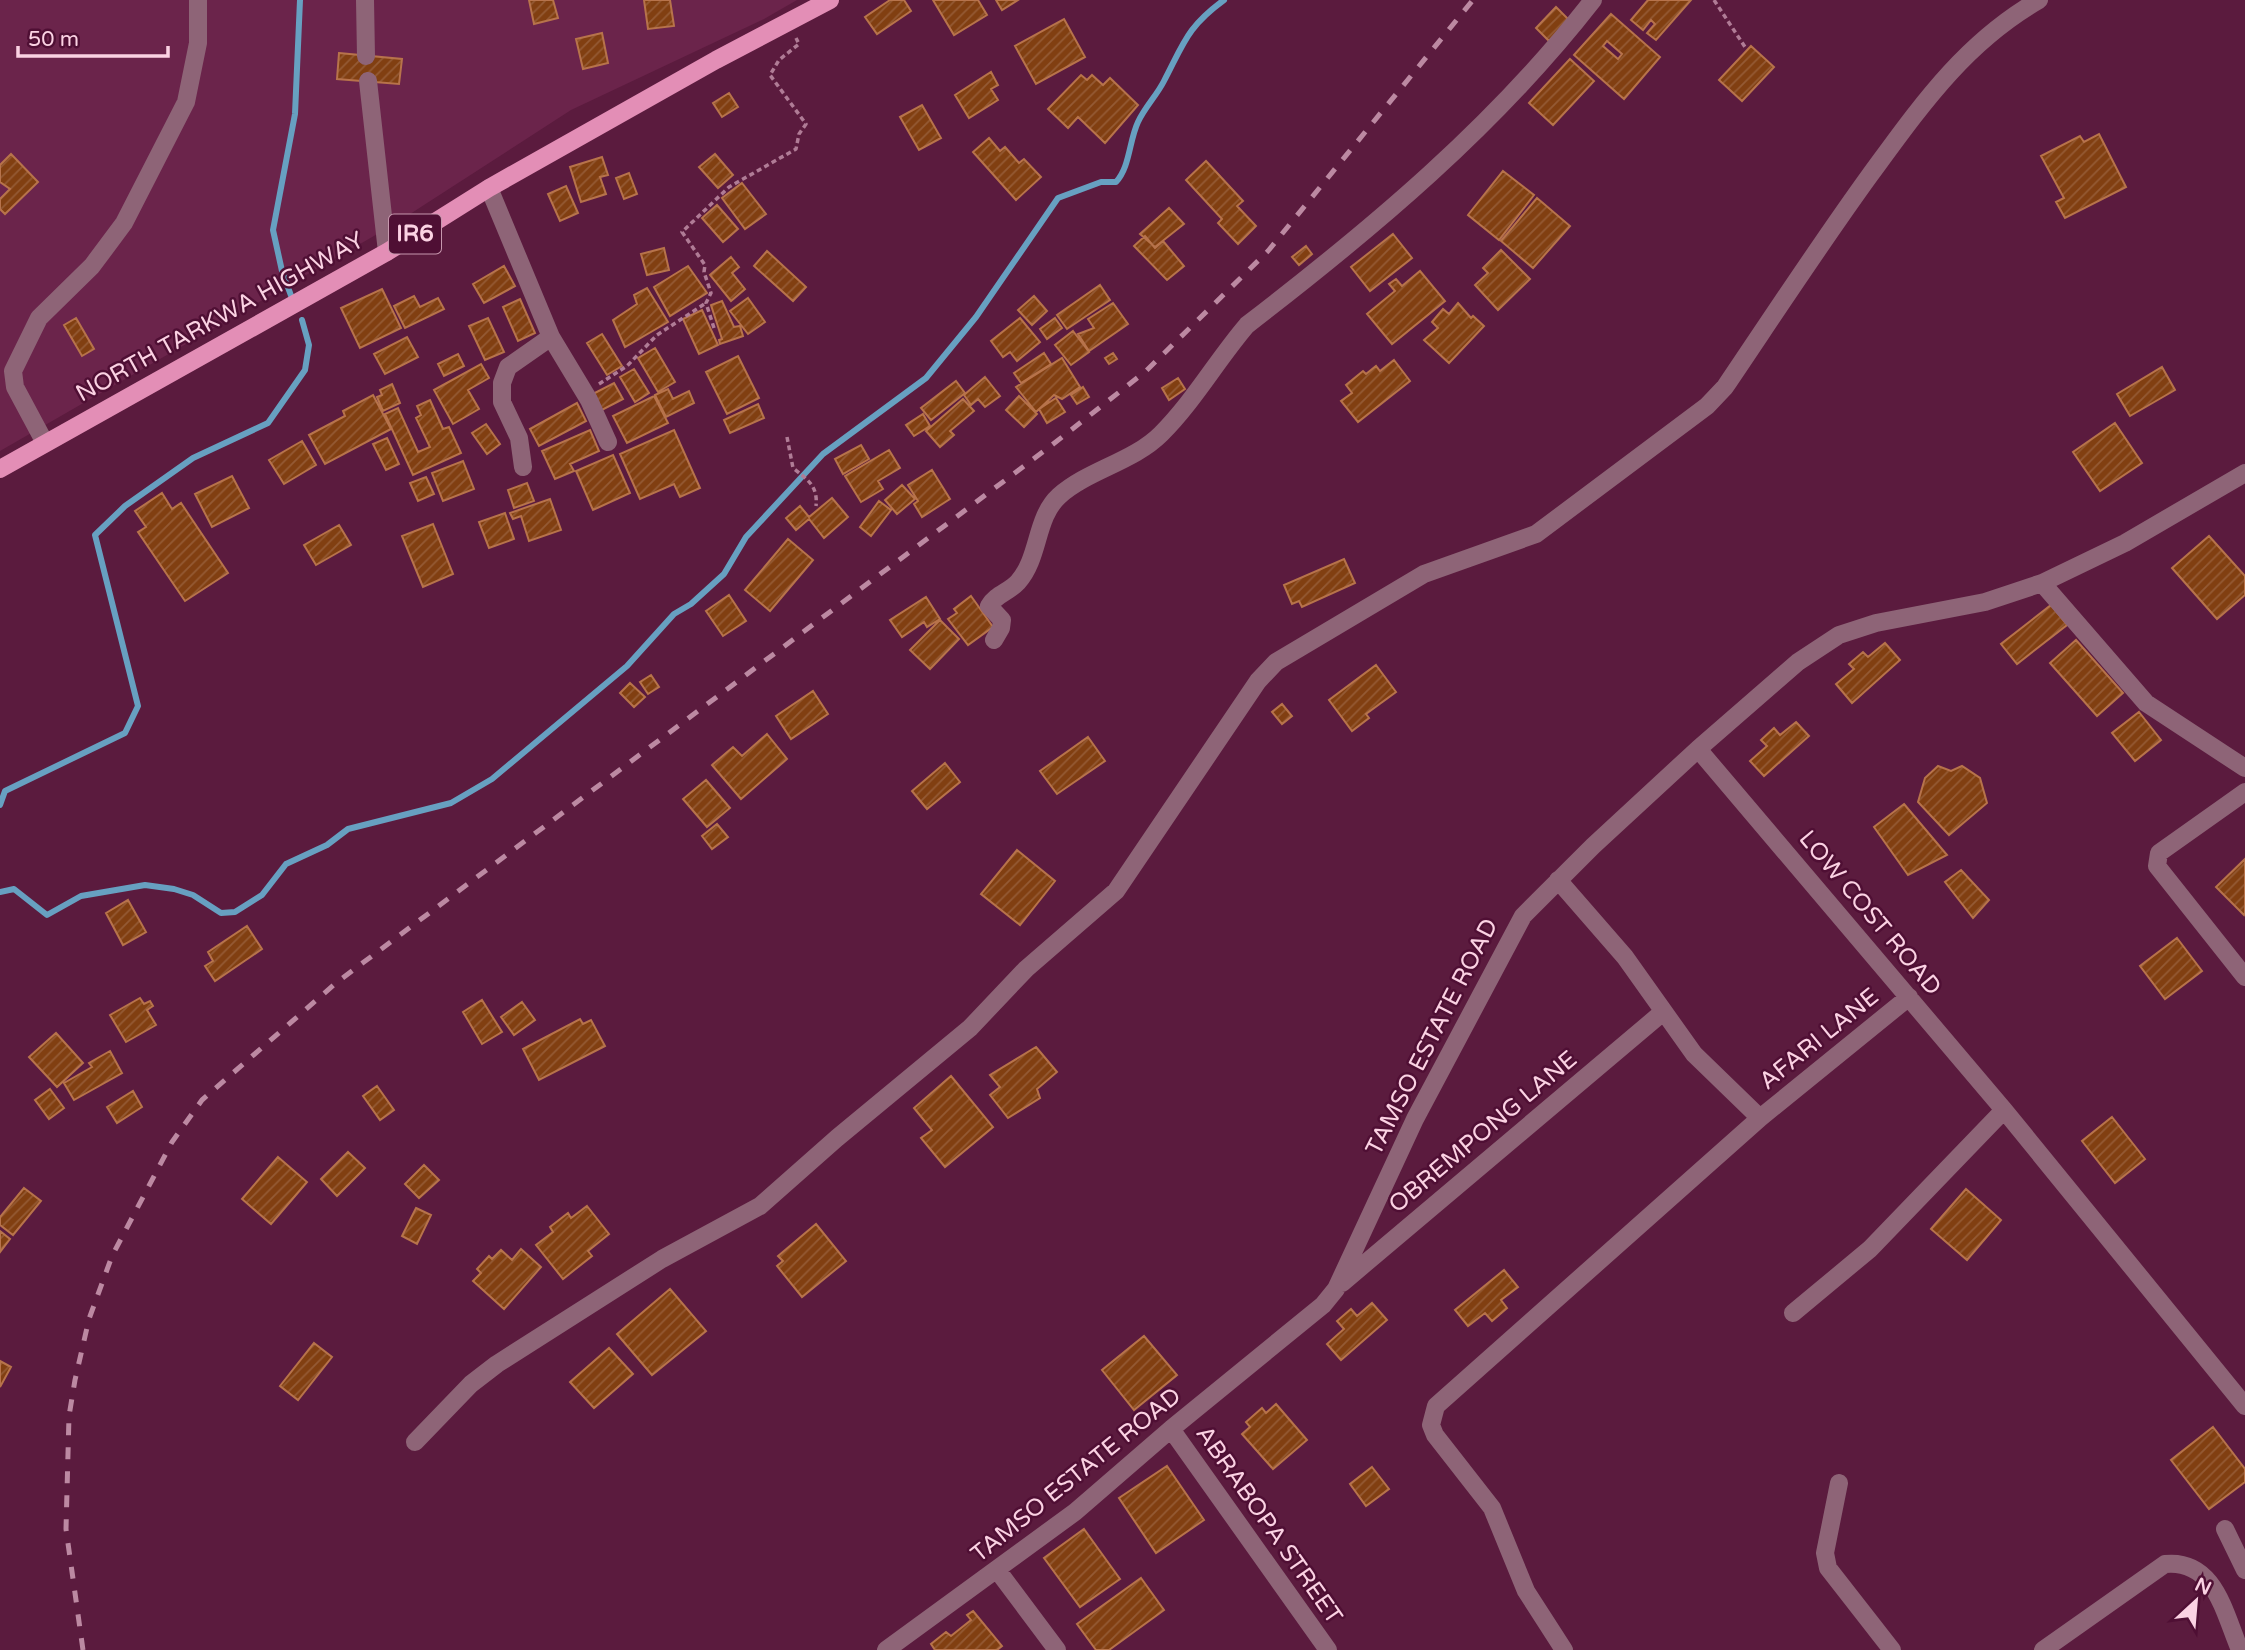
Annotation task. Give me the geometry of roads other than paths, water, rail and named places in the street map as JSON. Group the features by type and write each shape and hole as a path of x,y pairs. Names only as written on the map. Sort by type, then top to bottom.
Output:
{"main road":[{"name":"NORTH TARKWA HIGHWAY","path":"0,469 387,252 489,188 716,60 830,0"}],"street":[{"path":"45,443 16,387 13,371 39,318 92,265 124,223 186,102 198,43 198,0"},
{"path":"365,0 366,56"},
{"path":"994,640 1002,620 989,606 993,599 1017,582 1038,538 1045,513 1060,495 1159,436 1211,376 1227,349 1247,325 1337,256 1402,201 1424,176 1517,92 1593,0"},
{"path":"415,1442 471,1384 497,1364 662,1259 760,1206 836,1138 970,1028 1026,969 1116,891 1258,681 1287,653 1424,574 1536,534 1707,407 1725,387 1832,227 1917,110 1958,60 2039,0"},
{"path":"368,81 387,252"},
{"path":"489,188 551,337 584,393 608,442"},
{"path":"523,467 519,439 502,402 502,383 508,367 551,337"},
{"name":"TAMSO ESTATE ROAD","path":"886,1650 998,1571 1075,1512 1171,1429 1311,1315 1336,1289 1415,1119 1523,916 1698,749 1798,662 1839,635 1876,623 1985,602 2042,583 2125,543 2245,473"},
{"path":"2042,583 2146,703 2245,768"},
{"name":"LOW COST ROAD","path":"1698,749 2004,1110 2245,1406"},
{"path":"2245,792 2159,853 2156,859 2157,866 2245,977"},
{"path":"1558,880 1616,947 1700,1060 1760,1118"},
{"name":"AFARI LANE","path":"1563,1650 1526,1591 1492,1508 1435,1435 1432,1417 1444,1396 1760,1118 1909,997"},
{"name":"OBREMPONG LANE","path":"1336,1289 1663,1012"},
{"path":"1793,1313 1870,1250 2004,1110"},
{"name":"ABRABOPA STREET","path":"1171,1429 1328,1650"},
{"path":"1839,1483 1825,1553 1828,1568 1892,1650"},
{"path":"2225,1529 2245,1570"},
{"path":"2043,1650 2165,1564 2180,1562 2208,1576 2240,1650"},
{"path":"998,1571 1057,1650"}],"waterway":[{"path":"293,301 282,271 273,230 295,114 300,0"},
{"path":"0,892 14,889 47,915 81,896 145,885 193,895 221,913 235,912 262,895 286,864 327,845 348,829 451,803 492,779 627,666 674,614 691,604 724,574 746,537 823,454 926,378 976,317 1058,198 1101,182 1116,182 1127,161 1138,122 1182,46 1194,27 1224,0"},
{"path":"0,805 5,791 125,733 138,706 95,535 125,506 193,458 268,423 305,370 309,345 302,320"}],"railway":[{"path":"83,1650 66,1529 69,1416 75,1380 89,1319 112,1256 172,1142 202,1100 336,983 1052,445 1146,371 1268,251 1473,0"}]}
